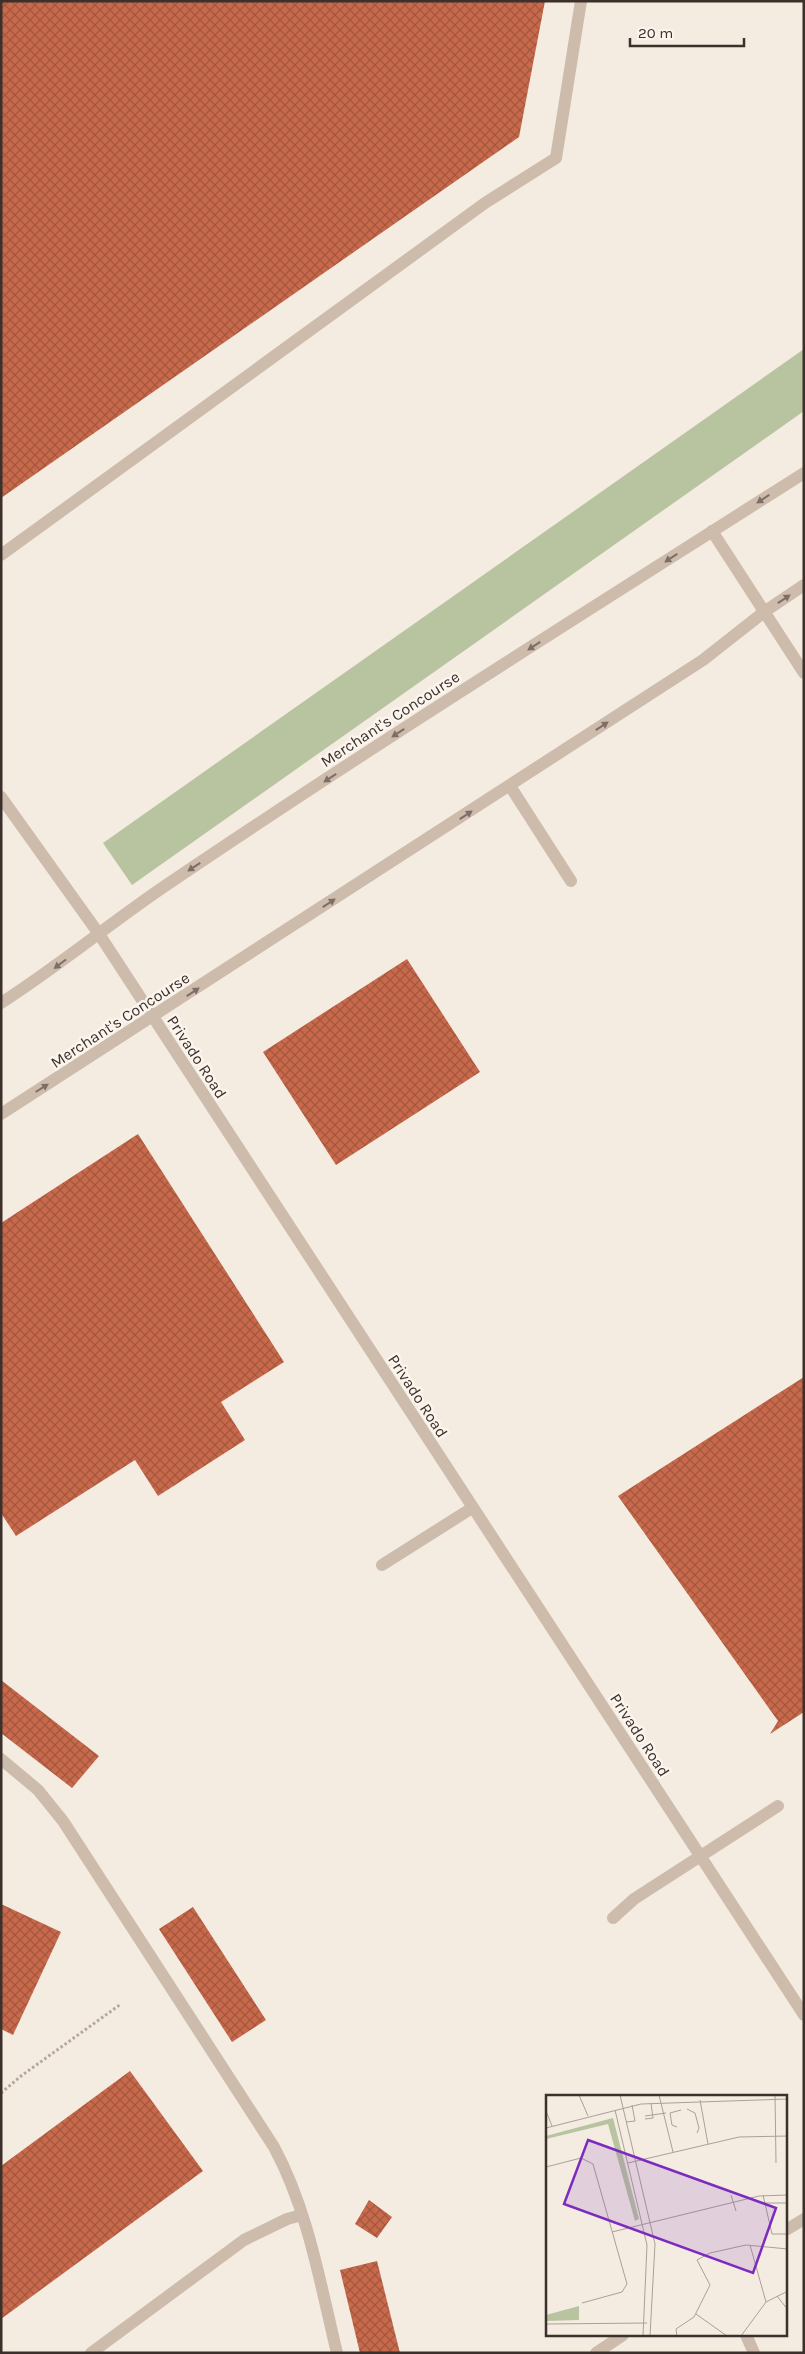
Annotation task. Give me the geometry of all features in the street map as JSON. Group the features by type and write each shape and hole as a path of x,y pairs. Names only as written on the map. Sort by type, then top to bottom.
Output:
{"street":[{"path":"1,555 477,208 556,158 581,1"},
{"name":"Merchant's Concourse","path":"1,1003 49,972 160,889 804,473"},
{"path":"712,531 804,673"},
{"name":"Merchant's Concourse","path":"1,1114 703,660 764,612 804,585"},
{"path":"510,786 571,881"},
{"name":"Privado Road","path":"1,797 99,934 804,2015"},
{"path":"382,1565 472,1508"},
{"path":"1,1760 38,1790 63,1821 274,2147 294,2189 302,2215 337,2353"},
{"path":"613,1918 634,1899 699,1855 778,1806"},
{"path":"91,2353 244,2240 287,2219 302,2215"},
{"path":"788,2229 804,2218"},
{"path":"596,2353 622,2336"},
{"path":"746,2336 754,2353"}],"path":[{"path":"1,2093 21,2076 121,2004"}],"green space":[{"path":"804,349 804,411 132,885 103,843"}],"building":[{"path":"1,1 545,1 519,137 1,498"},
{"path":"407,959 480,1072 336,1165 263,1052"},
{"path":"138,1134 284,1362 221,1402 245,1440 158,1496 135,1460 16,1536 1,1513 1,1223"},
{"path":"804,1377 804,1712 770,1734 778,1721 618,1496"},
{"path":"1,1680 99,1756 72,1788 1,1733"},
{"path":"1,1904 61,1932 13,2035 1,2029"},
{"path":"193,1907 266,2020 232,2042 159,1929"},
{"path":"130,2071 203,2171 1,2319 1,2166"},
{"path":"369,2200 392,2217 377,2238 355,2224"},
{"path":"377,2261 400,2353 360,2353 340,2270"}]}
